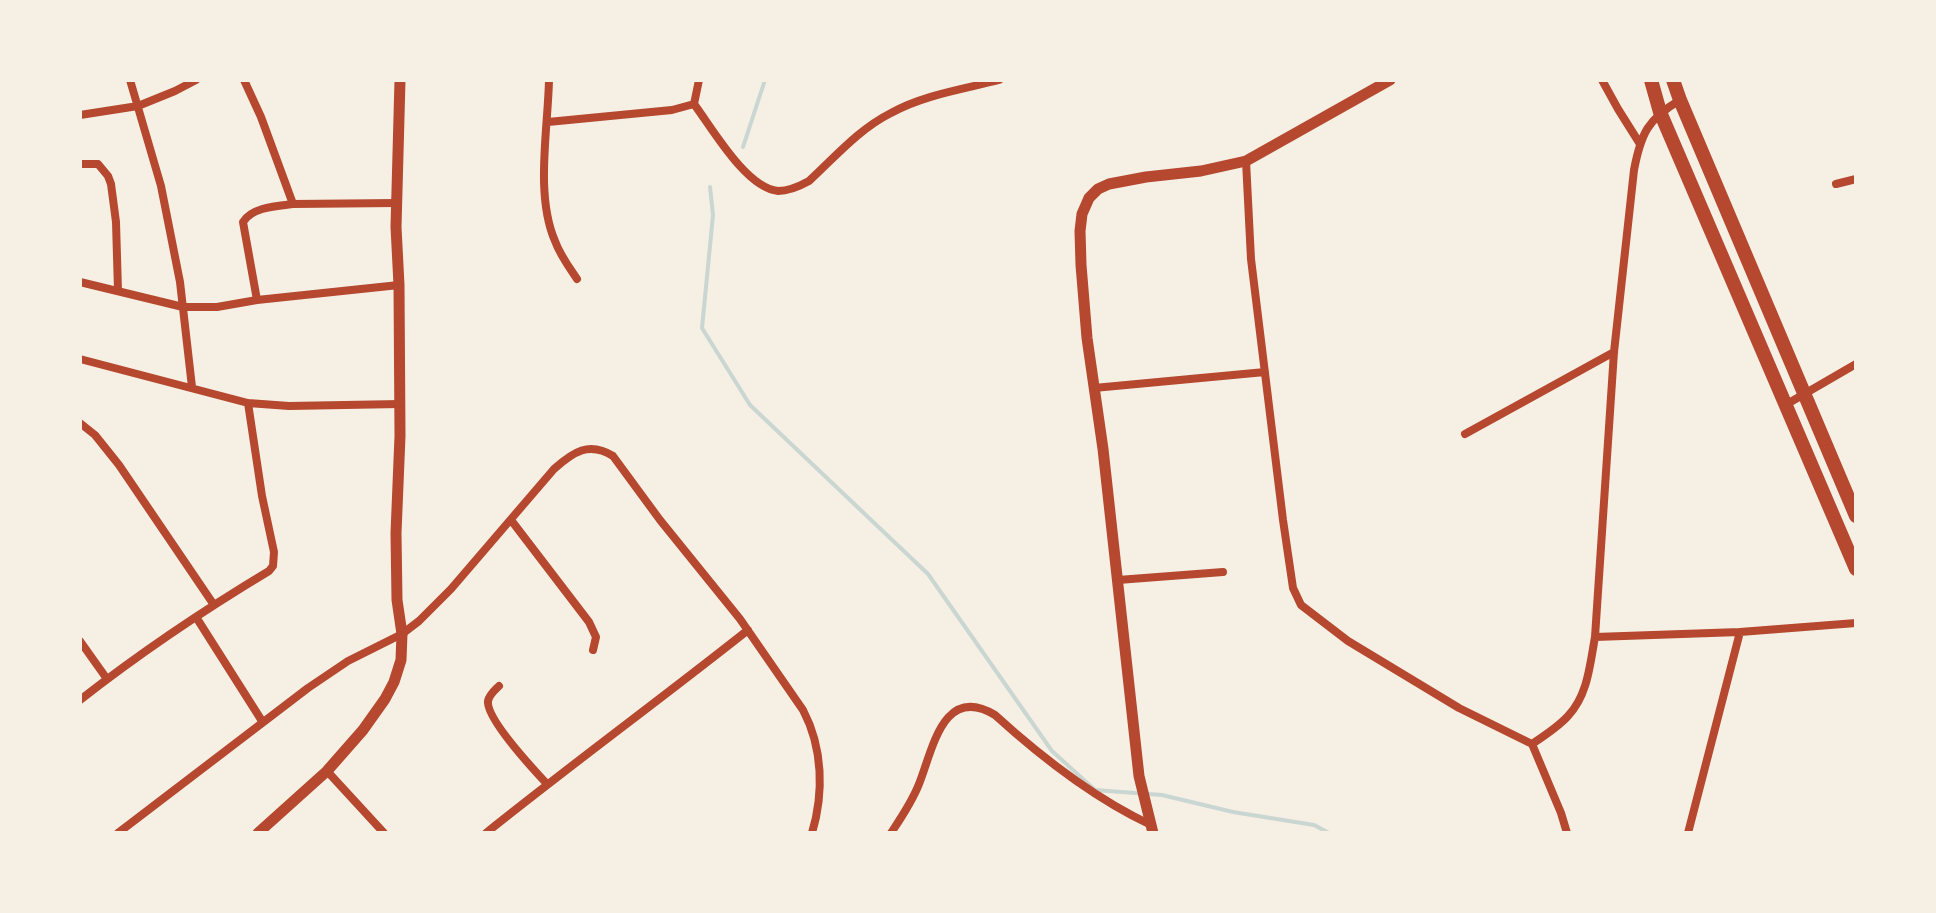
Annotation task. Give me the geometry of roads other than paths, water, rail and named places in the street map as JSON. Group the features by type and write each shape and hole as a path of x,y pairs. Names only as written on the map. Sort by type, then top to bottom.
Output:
{"main road":[{"path":"1651,80 1660,112 1856,569"},
{"path":"1673,80 1856,516"}],"street":[{"path":"130,80 161,186 180,282 192,387"},
{"path":"80,115 138,106 196,80"},
{"path":"244,80 293,204"},
{"path":"258,833 327,771 363,730 394,682 401,660 396,533 400,404 396,203 400,80"},
{"path":"549,80 544,164 549,224 555,244 577,279"},
{"path":"699,80 694,104 726,148 750,176 764,186 780,191 809,181 868,127 891,113 999,80"},
{"path":"1152,829 1139,776 1087,338 1081,265 1082,214 1089,198 1098,189 1118,181 1201,171 1246,161 1390,80"},
{"path":"1602,80 1640,144"},
{"path":"1532,744 1569,716 1589,674 1595,637 1614,352 1634,170 1640,144 1652,121 1680,100"},
{"path":"548,122 672,110 694,104"},
{"path":"1246,161 1251,259 1288,561 1293,588 1301,605 1348,641 1459,708 1532,744 1567,833"},
{"path":"80,164 98,164 111,184 116,222 118,291"},
{"path":"1836,184 1856,179"},
{"path":"257,300 243,222 245,218 258,211 293,204 396,203"},
{"path":"80,282 183,307 217,307 399,285"},
{"path":"1465,434 1614,352"},
{"path":"80,359 248,403 289,406 400,404"},
{"path":"1787,404 1856,364"},
{"path":"1094,388 1265,372"},
{"path":"80,700 196,617 269,571 274,564 248,403"},
{"path":"80,423 95,435 119,465 214,605"},
{"path":"118,833 262,721 348,661 402,634 419,621 562,462 589,448 603,450 613,456 748,630 811,724 820,776 819,804 812,833"},
{"path":"511,520 589,622 596,637 593,650"},
{"path":"1118,580 1223,572"},
{"path":"196,617 262,721"},
{"path":"1595,637 1740,632 1856,623"},
{"path":"486,833 748,630"},
{"path":"1688,833 1740,632"},
{"path":"80,641 107,679"},
{"path":"499,686 491,693 488,702 491,713 525,760 547,784"},
{"path":"891,833 918,787 939,730 949,716 960,708 972,707 981,707 995,715 1078,782 1152,829"},
{"path":"327,771 384,833"}],"waterway":[{"path":"743,147 765,80"},
{"path":"710,187 713,215 702,328 750,405 928,574 1052,751 1095,790 1162,795 1233,812 1314,825 1329,833"}]}
